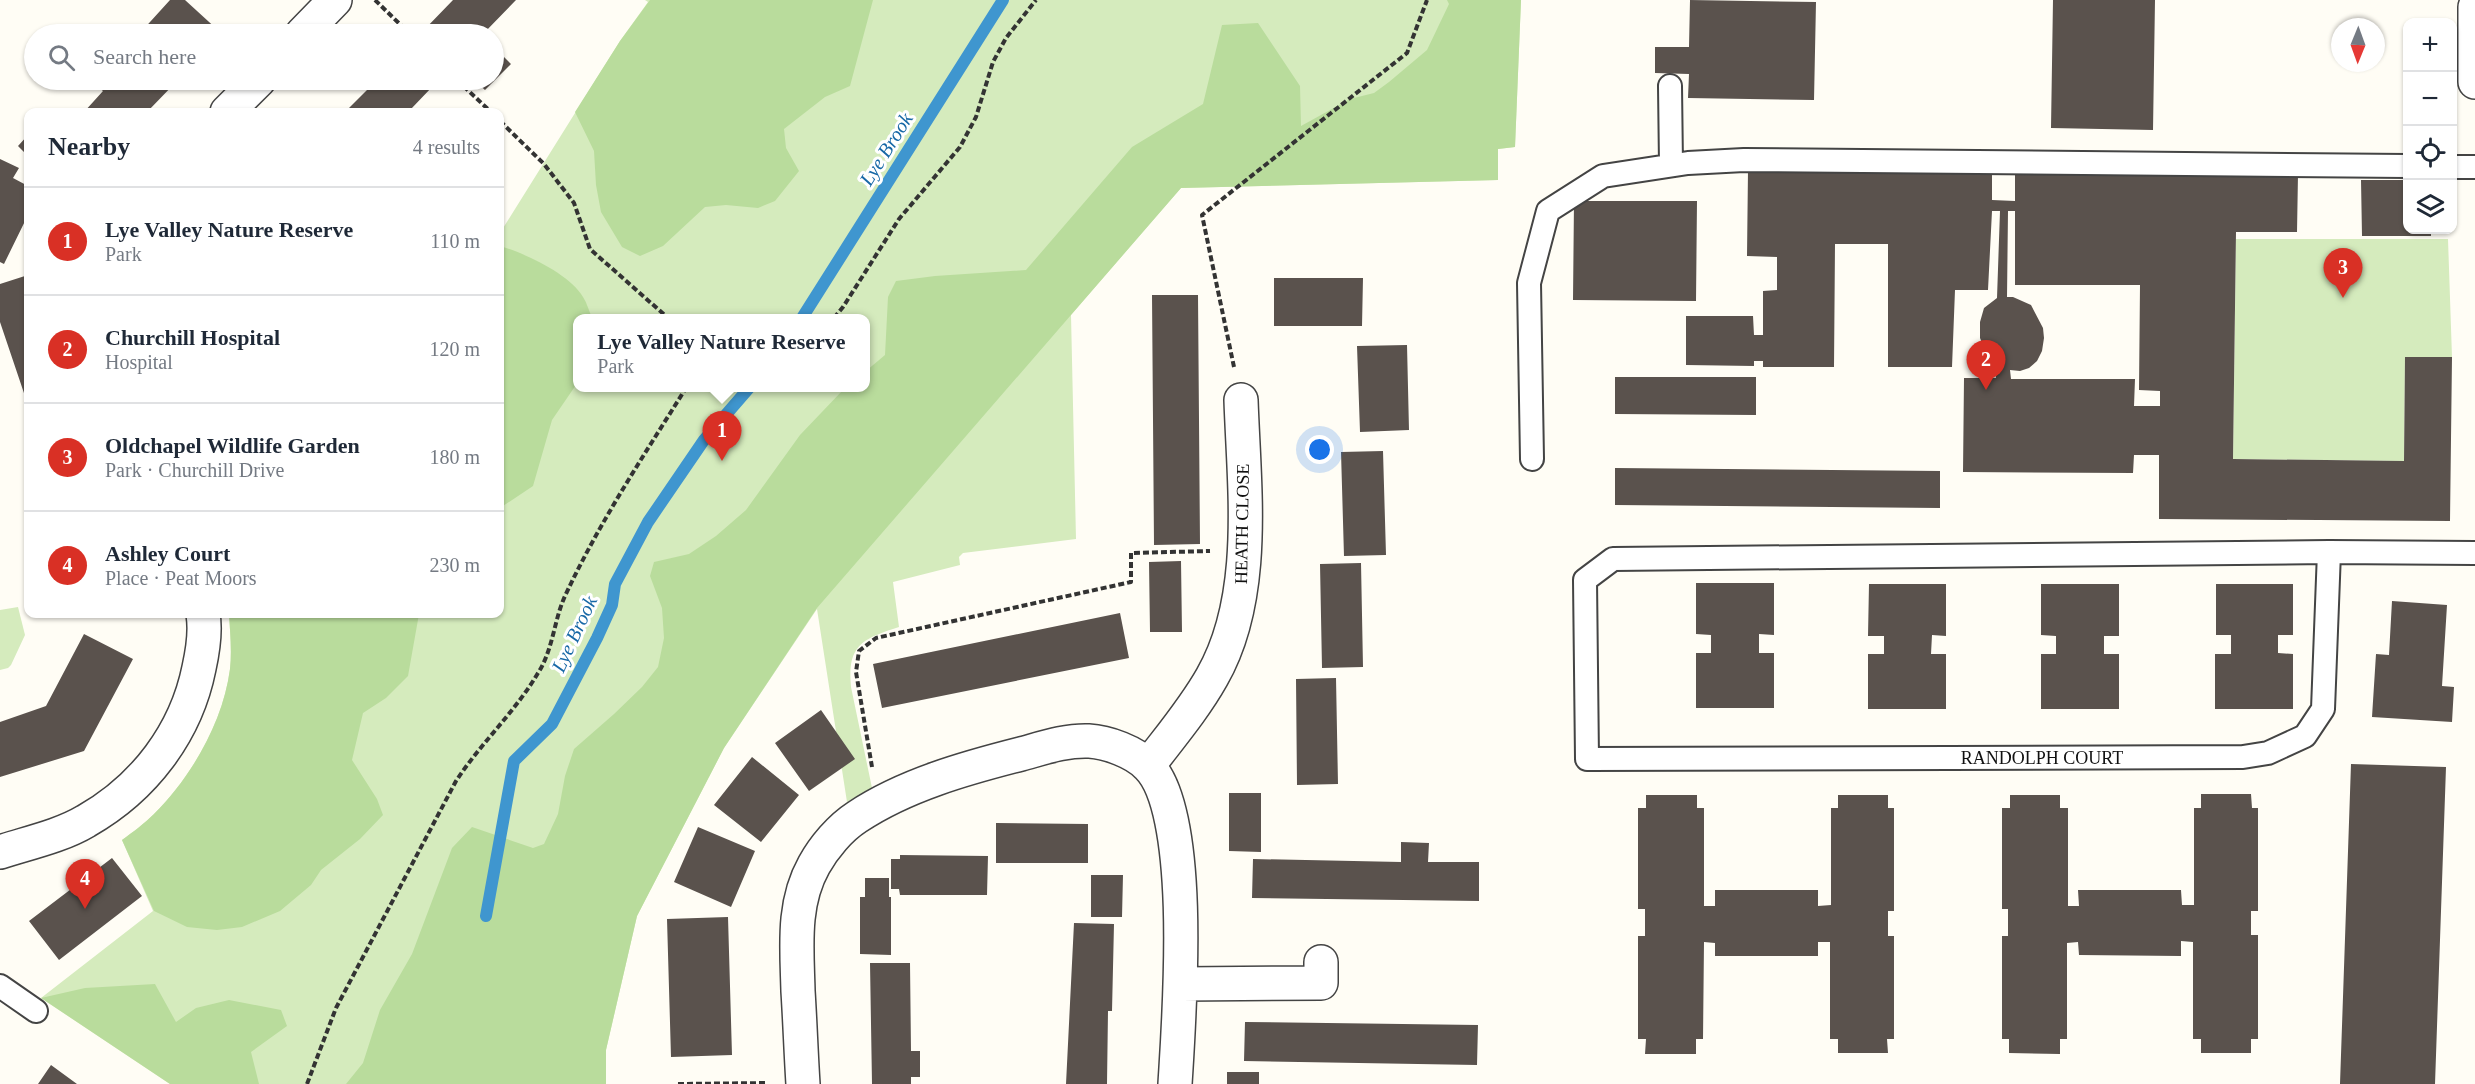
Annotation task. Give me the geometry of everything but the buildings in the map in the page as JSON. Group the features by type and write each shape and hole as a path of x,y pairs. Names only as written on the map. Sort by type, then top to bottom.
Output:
{"street":[{"path":"311,24 334,0"},
{"path":"2475,7 2475,82"},
{"path":"232,108 249,90"},
{"name":"HEATH CLOSE","path":"1148,766 1196,703 1213,676 1235,621 1243,584 1245,555 1241,400"},
{"path":"0,852 83,823 126,794 146,774 167,747 187,707 196,681 203,647 202,618"},
{"path":"802,1083 797,959 798,912 814,865 830,842 855,818 878,804 981,764 1070,742 1090,741 1112,746 1148,766 1160,783 1166,802 1176,849 1182,984 1175,1084"},
{"path":"1182,984 1321,983 1321,962"}],"lane":[{"path":"1670,86 1671,165"},
{"path":"1532,459 1529,283 1548,211 1603,176 1671,165 1756,160 2403,166"},
{"path":"2457,167 2475,167"},
{"path":"2329,552 2475,553"},
{"name":"RANDOLPH COURT","path":"2329,552 2323,709 2306,736 2268,753 2231,757 1587,759 1585,580 1613,560 2329,552"},
{"path":"0,986 36,1011"}],"path":[{"path":"375,0 400,24"},
{"path":"837,314 899,219 960,147 976,117 993,62 1005,38 1036,0"},
{"path":"1241,400 1202,215 1407,53 1427,0"},
{"path":"468,90 487,108"},
{"path":"504,125 544,164 574,203 590,249 663,314"},
{"path":"307,1084 336,1008 456,781 477,750 503,721 539,671 564,597 624,486 683,392"},
{"path":"878,804 856,672 859,651 876,638 1131,582 1131,553 1211,551"},
{"path":"678,1084 802,1083"}],"green space":[{"path":"645,0 1521,0 1515,147 1498,149 1498,180 1181,188 1071,315 1076,539 963,553 959,557 960,565 893,582 899,627 866,640 855,653 852,662 851,687 872,788 847,802 817,609 724,748 637,916 606,1050 606,1084 170,1084 41,998 153,911 122,840 147,821 168,799 204,747 221,709 230,669 229,618 504,618 504,227 620,41 648,2"},
{"path":"650,0 873,0 850,86 825,97 784,129 786,148 799,171 775,201 758,208 726,205 705,207 663,246 640,256 622,247 601,212 596,185 594,151 575,112 620,41"},
{"path":"1447,0 1521,0 1515,147 1498,149 1498,180 1181,188 817,608 724,748 637,916 606,1050 606,1084 346,1084 363,1063 380,1010 412,954 452,848 472,827 533,848 544,844 558,814 565,776 574,749 642,687 658,667 664,638 662,608 650,576 654,562 689,554 716,536 746,510 800,435 841,392 870,392 870,368 885,355 888,297 896,281 1026,270 1132,147 1203,104 1222,25 1258,23 1300,86 1301,126 1350,99 1374,93 1389,82 1427,50 1449,4"},
{"path":"2236,239 2448,239 2452,357 2405,357 2404,461 2233,459"},
{"path":"504,248 533,259 568,280 583,297 591,314 573,314 573,389 552,420 533,486 504,505"},
{"path":"18,607 25,635 11,665 0,670 0,610"},
{"path":"229,618 418,618 408,676 386,698 363,713 352,760 377,799 383,815 360,839 321,870 311,885 280,911 242,927 217,930 187,927 154,911 122,840 147,821 168,799 204,747 221,709 230,669"},
{"path":"155,984 176,1022 196,1008 229,1000 281,1010 287,1026 251,1052 259,1084 170,1084 41,998 85,988"}],"waterway":[{"name":"Lye Brook","path":"805,314 1003,0"},
{"name":"Lye Brook","path":"486,916 514,761 552,724 597,638 612,605 615,584 648,522 704,440 746,392"}],"place":[{"name":"Oldchapel Wildlife Garden","path":"2343,298"},
{"name":"Churchill Hospital","path":"1986,390"},
{"name":"Lye Valley Nature Reserve","path":"722,461"},
{"name":"Ashley Court","path":"85,909"}]}
